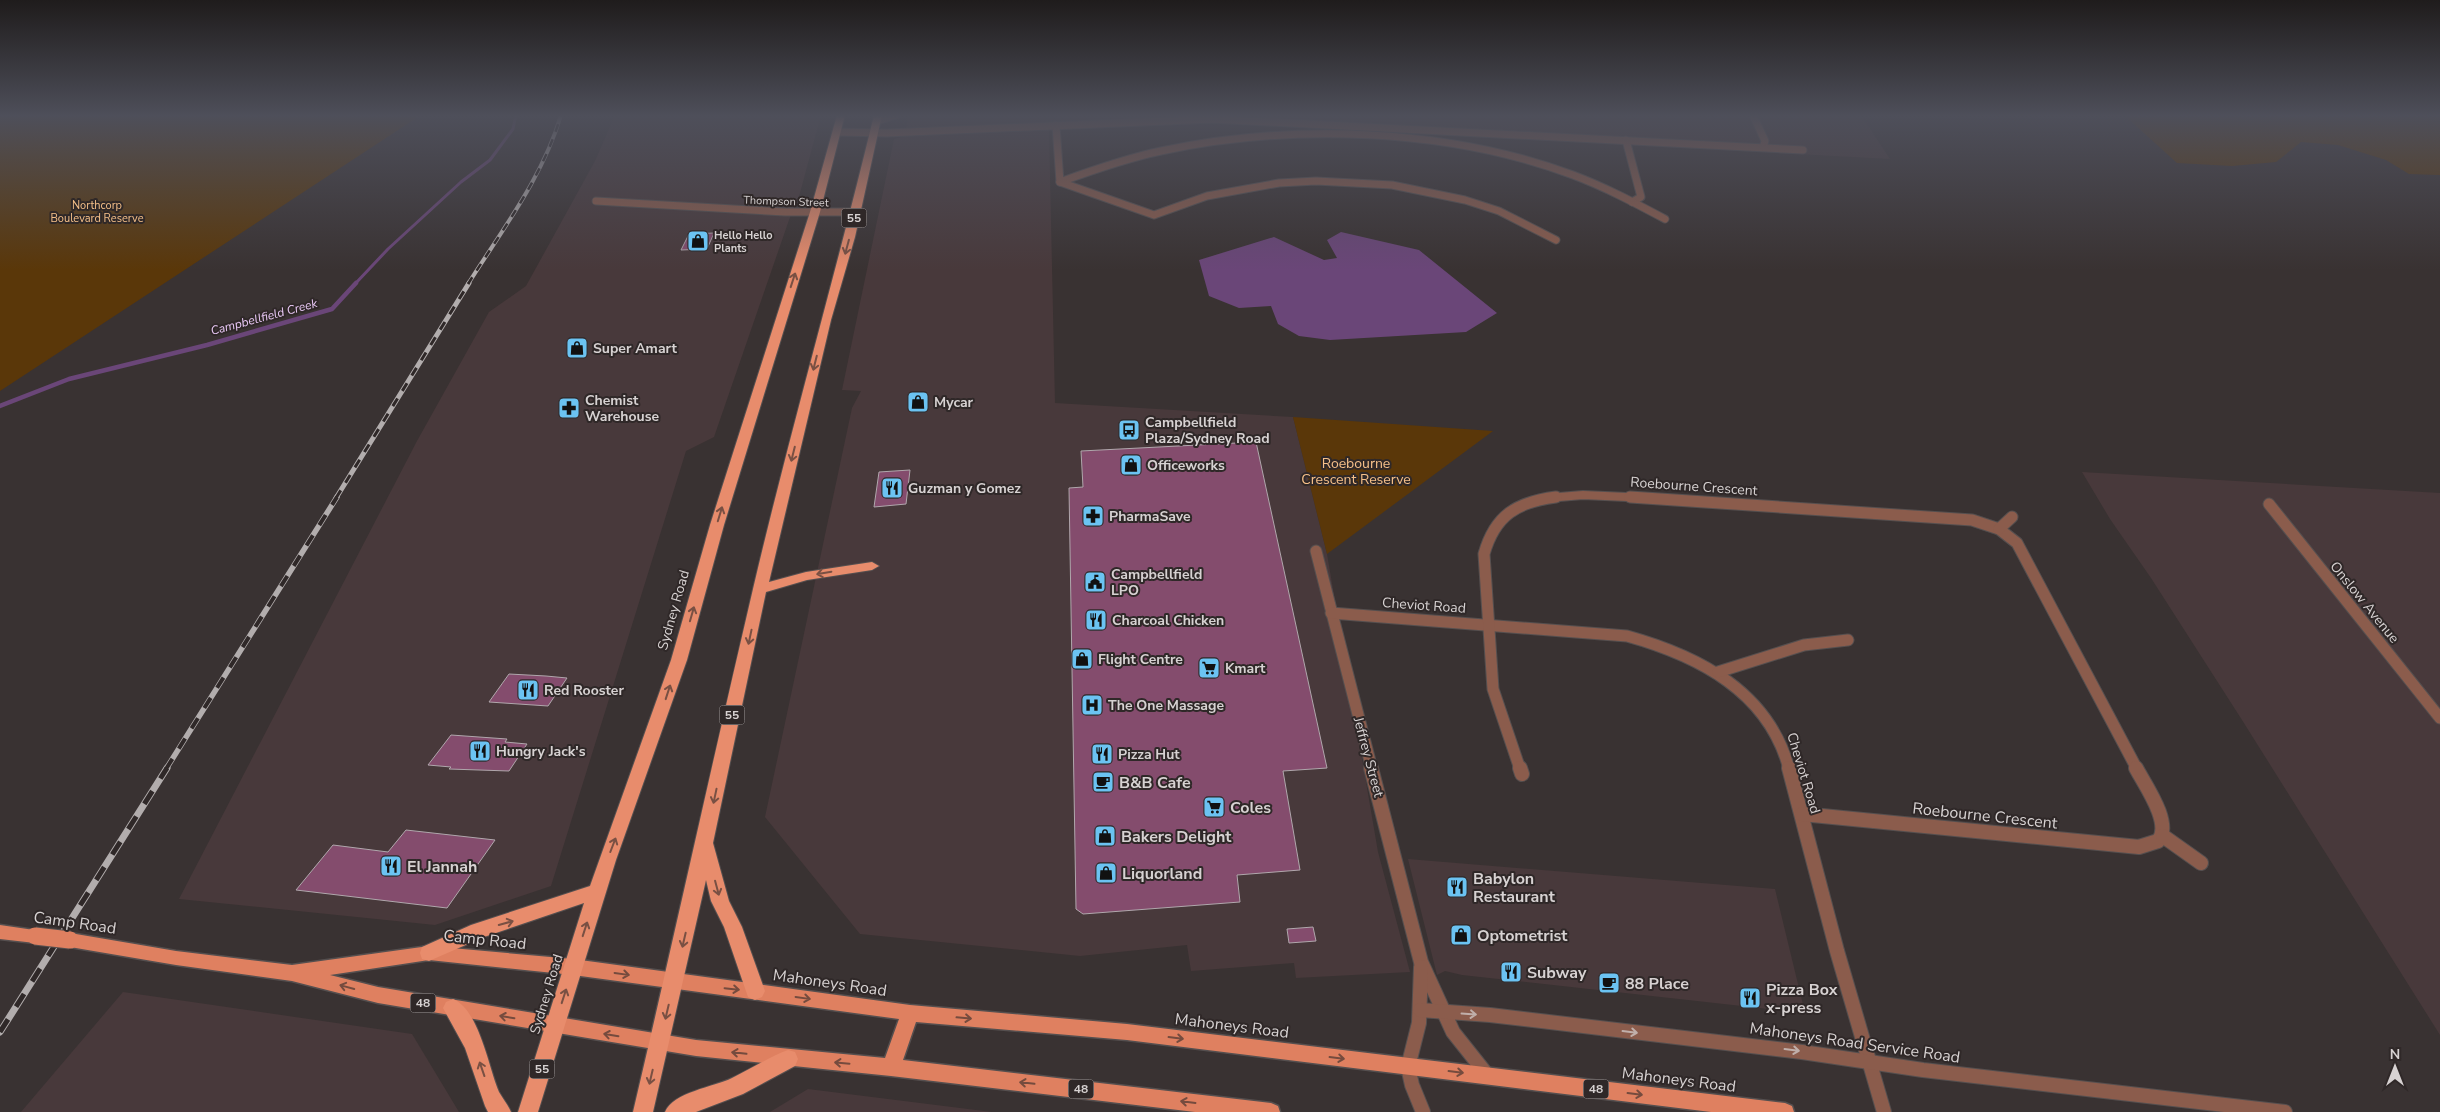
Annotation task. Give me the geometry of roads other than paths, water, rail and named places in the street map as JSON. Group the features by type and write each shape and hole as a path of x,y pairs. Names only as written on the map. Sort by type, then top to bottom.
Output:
{"highway":[{"name":"Sydney Road","path":"528,1112 598,892 670,689 719,516 815,212 827,167"},
{"name":"55","path":"643,1112 674,981 760,589 866,167"},
{"path":"760,589 806,576 872,566"},
{"path":"705,841 720,901 732,927 754,991"},
{"path":"429,953 478,931 536,914 598,892"},
{"path":"453,1008 466,1026 486,1080 490,1099 501,1112"},
{"path":"675,1112 702,1098 736,1087 788,1058"}],"main road":[{"name":"Camp Road","path":"0,932 70,940 176,958 292,973 378,995 659,1042"},
{"name":"Camp Road","path":"292,973 429,953 573,967 674,981"},
{"name":"Mahoneys Road","path":"674,981 910,1013 1128,1032 1785,1112"},
{"path":"891,1067 910,1013"},
{"name":"48","path":"659,1042 788,1058 891,1067 1271,1112"}],"street":[{"path":"1059,167 1060,182"},
{"path":"1060,182 1105,167"},
{"path":"1546,167 1607,190 1664,219"},
{"path":"1632,202 1641,197 1633,167"},
{"path":"1060,182 1154,215 1192,200 1240,189 1297,183 1385,184 1461,198 1500,211 1556,240"},
{"name":"Thompson Street","path":"596,201 815,212 855,212"},
{"name":"Roebourne Crescent","path":"1522,774 1493,689 1484,554 1493,528 1501,518 1524,505 1556,496 1600,495 1962,520 1981,522 1999,529 2017,543 2160,813 2164,830 2163,836 2150,845 2139,847 1802,814"},
{"name":"Onslow Avenue","path":"2269,504 2440,718"},
{"path":"1999,529 2012,517"},
{"name":"Jeffrey Street","path":"1316,551 1421,962 1442,1012 1460,1042 1488,1076"},
{"name":"Cheviot Road","path":"1331,613 1627,636 1664,646 1718,672 1754,701 1772,725 1784,750 1868,1061 1884,1112"},
{"path":"1718,672 1804,645 1848,640"},
{"path":"2163,836 2201,863"},
{"name":"Jeffrey Street","path":"1408,1067 1416,1042 1420,1010 1421,962"},
{"name":"Mahoneys Road Service Road","path":"1420,1010 1509,1018 1868,1061 1923,1070 2285,1112"},
{"path":"1408,1067 1412,1085 1423,1112"}],"waterway":[{"name":"Campbellfield Creek","path":"355,284 388,249 461,182 481,167"},
{"name":"Campbellfield Creek","path":"0,406 69,379 207,345 332,309 356,283"}],"railway":[{"path":"468,284 508,223 540,167"},
{"path":"336,498 469,283"},
{"path":"166,769 337,497"},
{"path":"0,1032 167,768"}],"place":[{"name":"Hello Hello Plants","path":"698,241"},
{"name":"Super Amart","path":"577,348"},
{"name":"Mycar","path":"918,402"},
{"name":"Chemist Warehouse","path":"569,408"},
{"name":"Campbellfield Plaza/Sydney Road","path":"1129,430"},
{"name":"Officeworks","path":"1131,465"},
{"name":"Guzman y Gomez","path":"892,488"},
{"name":"PharmaSave","path":"1093,516"},
{"name":"Campbellfield LPO","path":"1095,582"},
{"name":"Charcoal Chicken","path":"1096,620"},
{"name":"Flight Centre","path":"1082,659"},
{"name":"Kmart","path":"1209,668"},
{"name":"Red Rooster","path":"528,690"},
{"name":"The One Massage","path":"1092,705"},
{"name":"Hungry Jack's","path":"480,751"},
{"name":"Pizza Hut","path":"1102,754"},
{"name":"B&B Cafe","path":"1103,782"},
{"name":"Coles","path":"1214,807"},
{"name":"Bakers Delight","path":"1105,836"},
{"name":"El Jannah","path":"391,866"},
{"name":"Liquorland","path":"1106,873"},
{"name":"Babylon Restaurant","path":"1457,887"},
{"name":"Optometrist","path":"1461,935"},
{"name":"Subway","path":"1511,972"},
{"name":"88 Place","path":"1609,983"},
{"name":"Pizza Box x-press","path":"1750,998"}],"park label":[{"name":"Northcorp Boulevard Reserve","path":"97,211"},
{"name":"Roebourne Crescent Reserve","path":"1356,472"}]}
